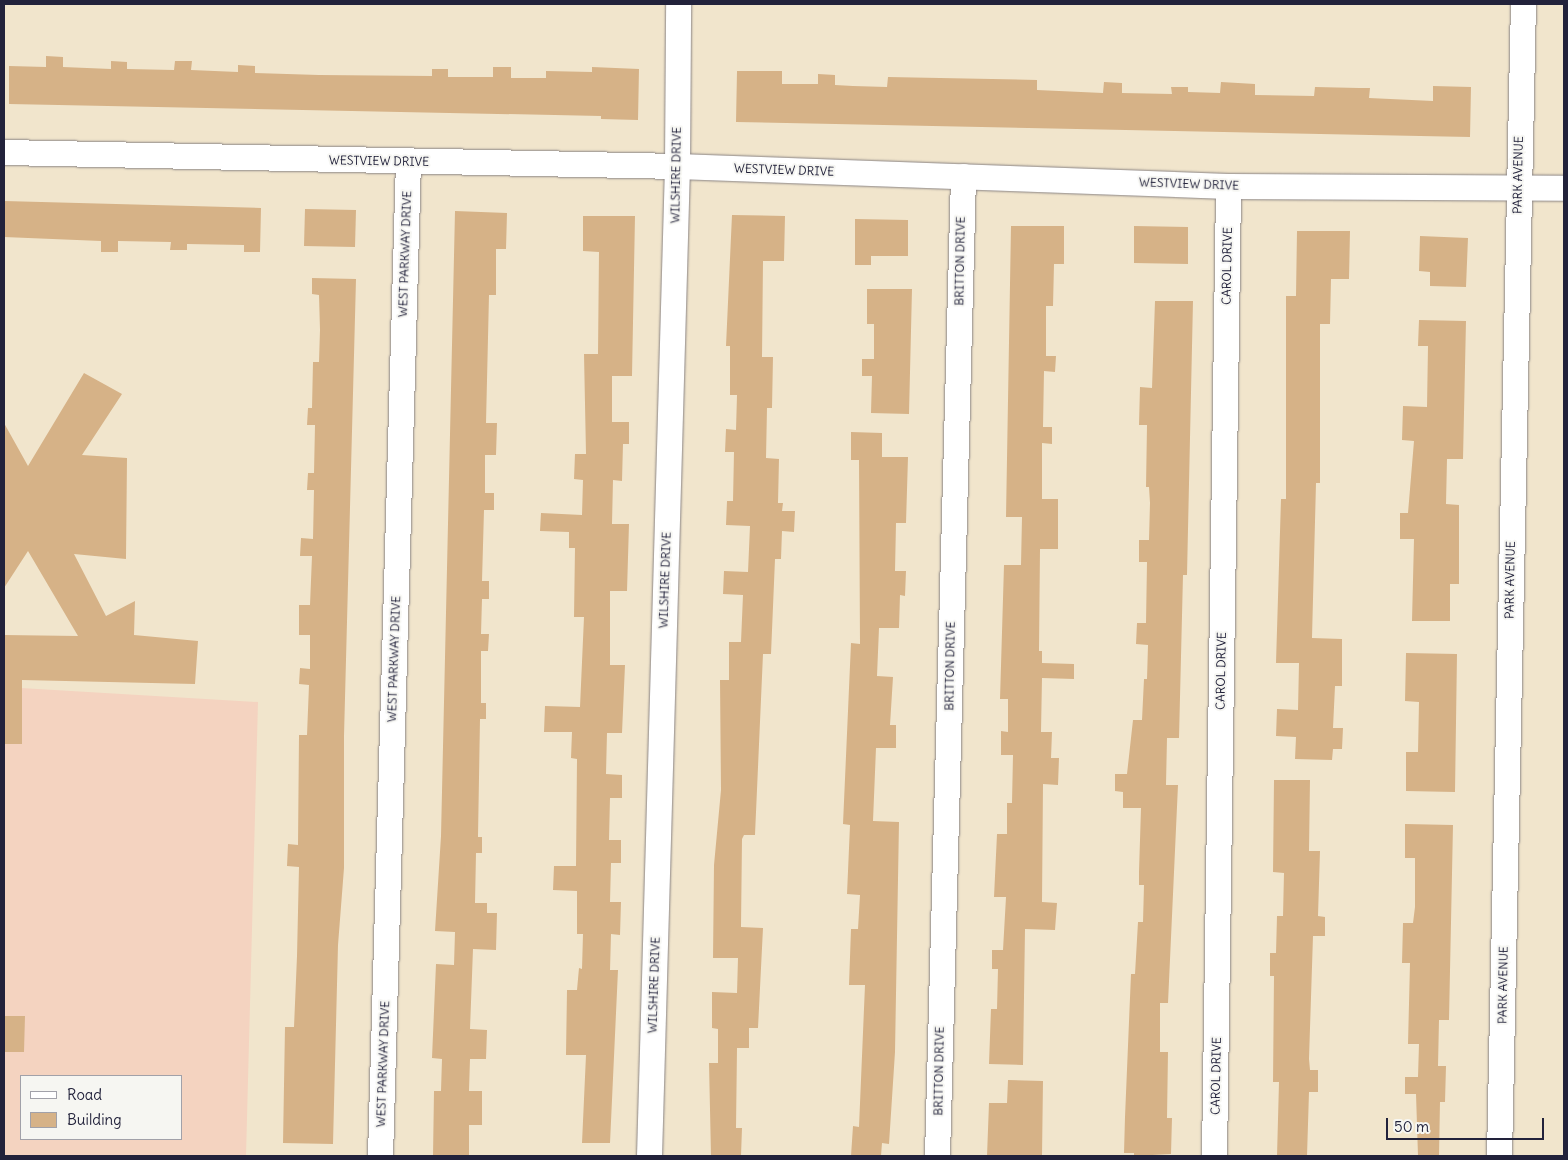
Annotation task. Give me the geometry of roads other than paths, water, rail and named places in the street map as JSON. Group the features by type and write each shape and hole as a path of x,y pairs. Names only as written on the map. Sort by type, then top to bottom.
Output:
{"street":[{"name":"WILSHIRE DRIVE","path":"649,1156 677,166 678,4"},
{"name":"PARK AVENUE","path":"1499,1156 1523,4"},
{"name":"WESTVIEW DRIVE","path":"4,152 408,162 677,166 1228,186 1564,188"},
{"name":"WEST PARKWAY DRIVE","path":"380,1156 408,162"},
{"name":"BRITTON DRIVE","path":"937,1156 963,176"},
{"name":"CAROL DRIVE","path":"1214,1156 1228,186"}]}
